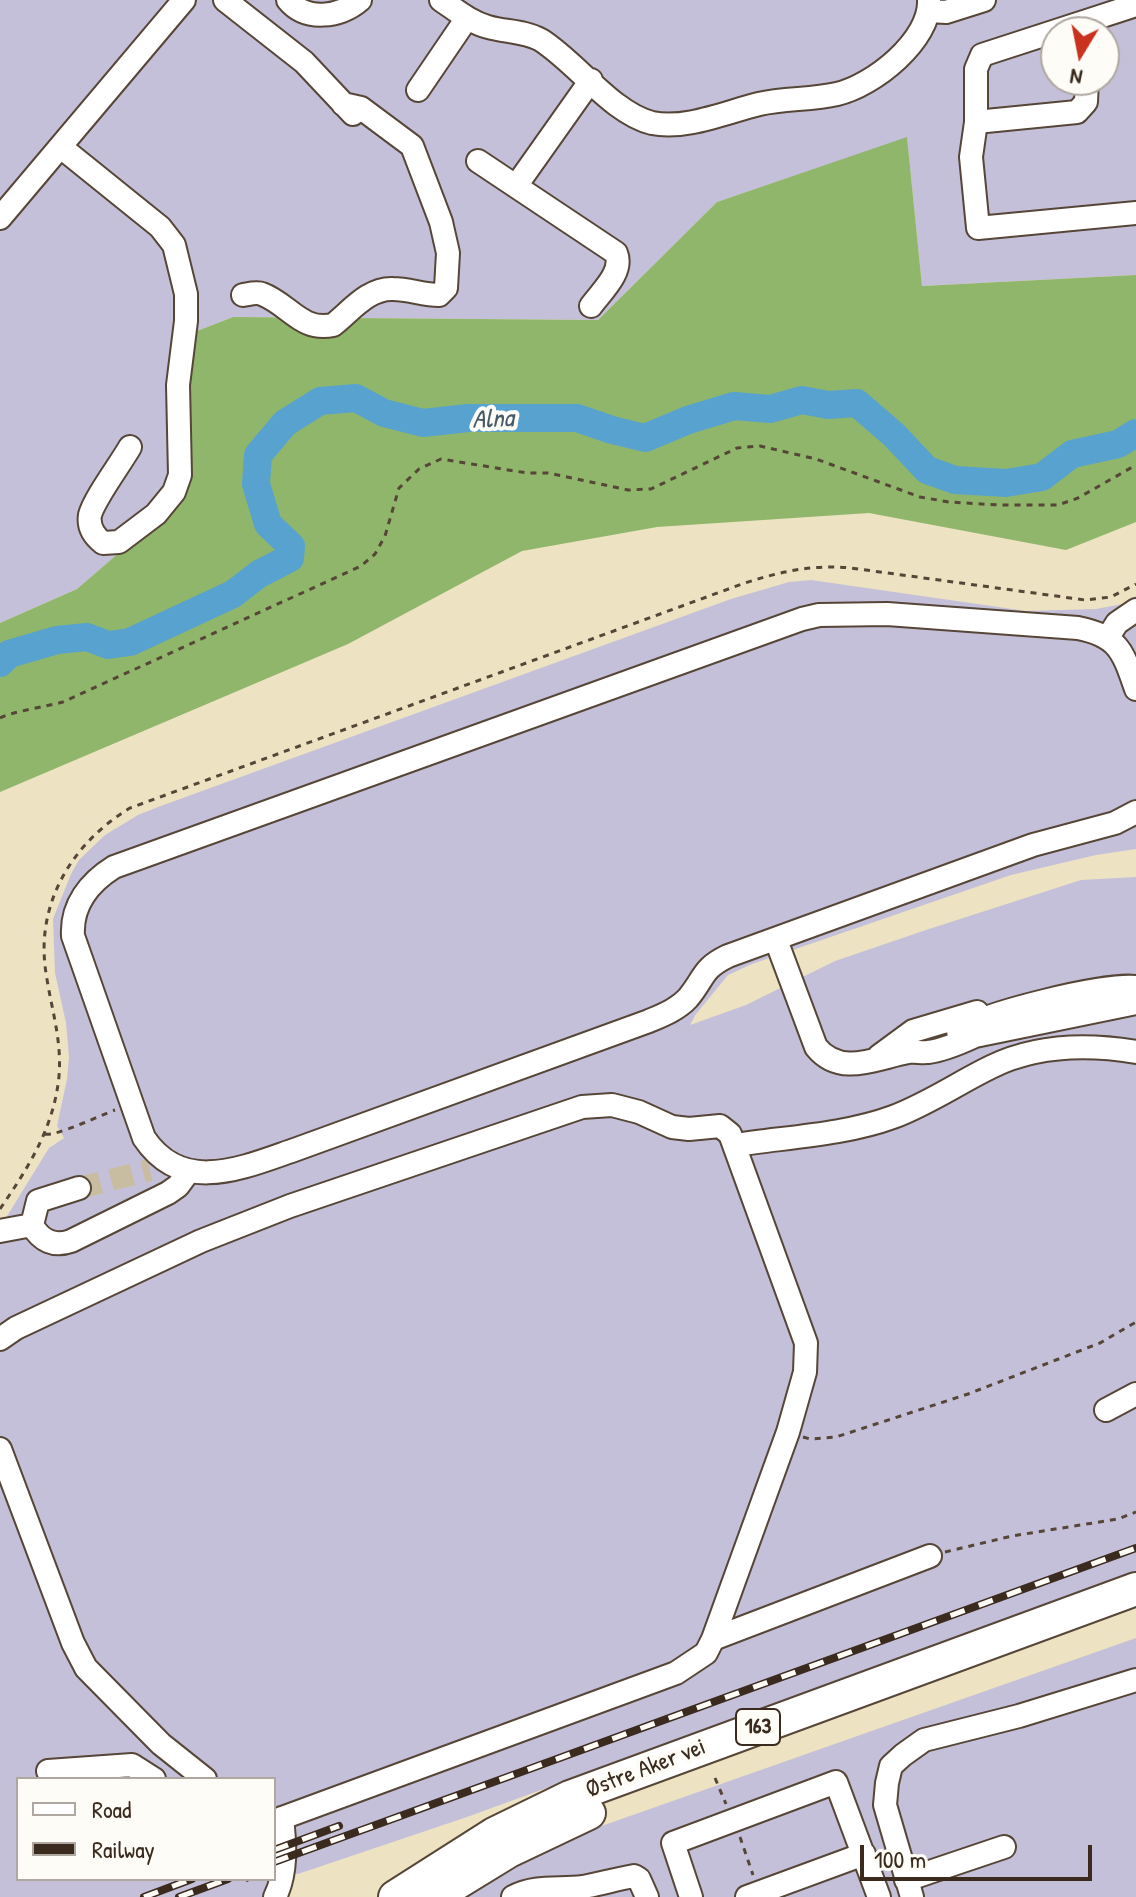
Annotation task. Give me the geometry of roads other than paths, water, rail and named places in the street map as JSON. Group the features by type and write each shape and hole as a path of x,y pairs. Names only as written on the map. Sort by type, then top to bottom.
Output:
{"highway":[{"name":"Østre Aker vei","path":"395,1897 494,1834 570,1797 1136,1589"},
{"name":"Østre Aker vei","path":"434,1897 509,1851 577,1817 1136,1612"}],"street":[{"path":"0,218 184,0"},
{"path":"225,0 304,62 343,104 361,108 412,146 441,222 448,253 446,288 439,295 390,288 369,294 327,327 306,324 262,294 243,295"},
{"path":"288,0 301,11 314,15 345,10 360,0"},
{"path":"441,0 467,18 492,28 539,39 574,64 623,109 639,118 669,124 779,100 837,94 857,87 890,66 921,31 929,6 946,12 984,0"},
{"path":"1108,16 1136,5"},
{"path":"418,90 467,18"},
{"path":"1040,38 982,55 976,69 976,122 971,157 978,228 1136,213"},
{"path":"516,186 591,80"},
{"path":"976,122 1077,112 1086,102 1086,96"},
{"path":"62,148 160,227 174,245 186,294 178,385 180,475 174,492 156,514 119,542 103,543 95,537 89,525 90,512 130,447"},
{"path":"478,161 616,253 619,258 616,271 591,306"},
{"path":"1108,637 1117,623 1136,610"},
{"path":"79,1188 38,1201 32,1225 38,1236 55,1244 71,1241 178,1186 169,1168 144,1138 73,936 74,918 86,890 114,867 713,650 819,615 887,614 1078,628 1108,637 1125,657 1136,689"},
{"path":"169,1168 218,1173 238,1169 649,1021 666,1014 687,999 702,975 714,963 778,945 1033,845 1115,823 1136,812"},
{"path":"778,945 816,1047 837,1062 872,1062 910,1052 932,1051 975,1036 1136,1003"},
{"path":"951,1037 964,1027 999,1012 1136,987"},
{"path":"872,1062 913,1031 976,1012 999,1012"},
{"path":"910,1052 925,1043 975,1036"},
{"path":"735,1145 869,1124 935,1099 994,1066 1049,1049 1106,1047 1136,1052"},
{"path":"0,1339 68,1302 201,1241 290,1206 582,1107 612,1105 680,1128 720,1126 730,1134 806,1343 805,1372 788,1432 706,1653 676,1673 278,1819 283,1869 275,1897"},
{"path":"0,1231 32,1225"},
{"path":"1106,1410 1136,1394"},
{"path":"0,1449 73,1643 86,1668 161,1744 202,1777"},
{"path":"713,1639 930,1556"},
{"path":"1004,1847 909,1888 885,1805 891,1766 924,1740 1019,1716 1136,1680"},
{"path":"50,1777 48,1771 129,1772 140,1768 151,1777"},
{"path":"691,1897 673,1843 836,1782 879,1897"},
{"path":"747,1897 864,1854"},
{"path":"513,1897 542,1887 588,1886 634,1876 639,1879 647,1897"}],"waterway":[{"name":"Alna","path":"0,663 9,654 57,640 87,637 108,645 130,642 233,594 259,574 290,558 291,546 268,524 256,484 258,455 285,423 320,401 356,398 384,413 423,423 468,418 577,418 645,438 734,406 770,409 802,400 828,405 857,403 894,435 927,470 955,480 1006,483 1042,477 1072,454 1118,444 1136,433"}],"tunnel":[{"path":"79,1188 150,1170"}],"railway":[{"path":"276,1861 1136,1548"},
{"path":"276,1849 339,1826"},
{"path":"144,1897 187,1881"},
{"path":"179,1897 223,1881"}]}
